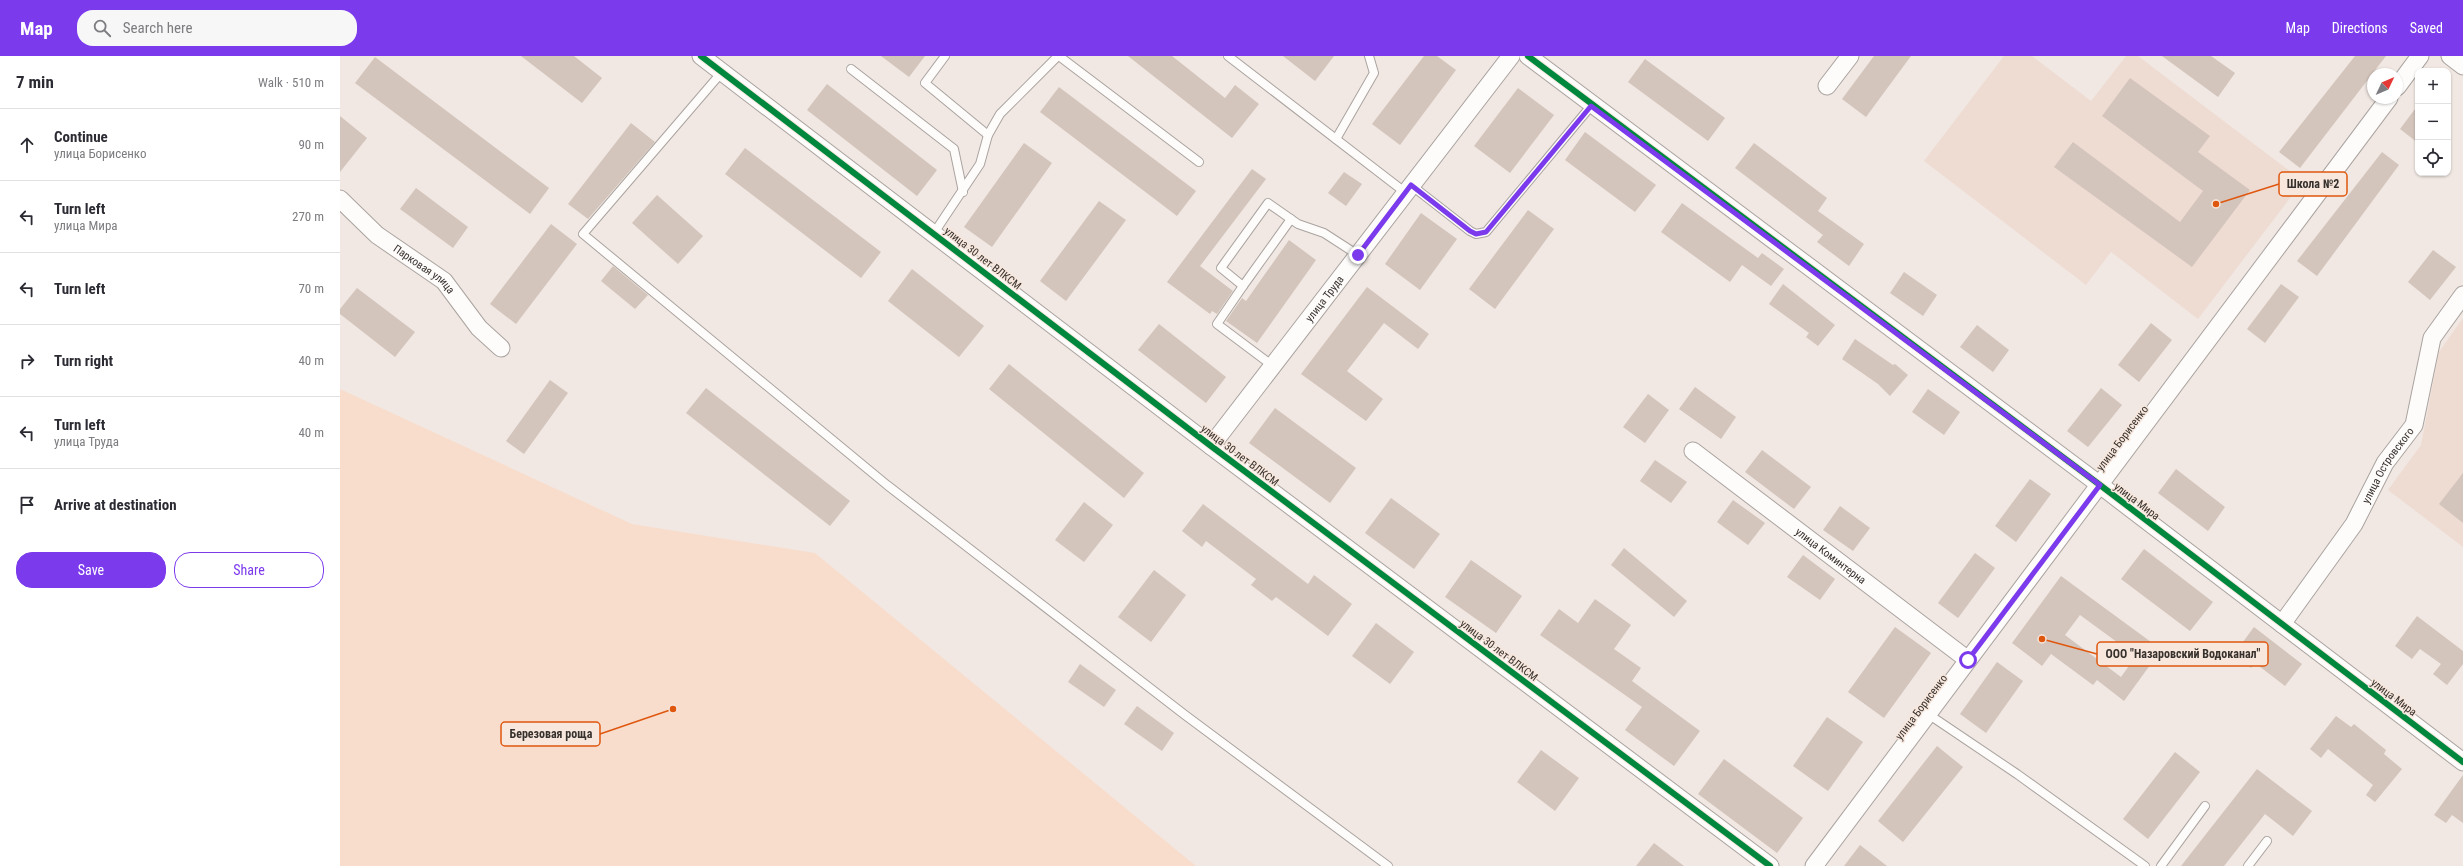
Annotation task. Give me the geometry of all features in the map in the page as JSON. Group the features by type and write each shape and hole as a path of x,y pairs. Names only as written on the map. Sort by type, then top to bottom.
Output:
{"street":[{"name":"улица 30 лет ВЛКСМ","path":"701,56 1211,446 1770,866"},
{"name":"улица Труда","path":"1211,446 1511,56"},
{"name":"улица Мира","path":"1528,56 1591,106 2100,485 2463,762"},
{"path":"1827,86 1850,56"},
{"path":"2403,79 2420,56"},
{"path":"2450,56 2463,66"},
{"name":"улица Борисенко","path":"1814,866 2385,104"},
{"name":"Парковая улица","path":"340,198 377,235 444,281 479,328 501,348"},
{"name":"улица Островского","path":"2282,624 2354,524 2385,463 2414,425 2432,338 2463,295"},
{"name":"улица Коминтерна","path":"1693,451 1968,660"}],"lane":[{"path":"945,56 926,83 988,135"},
{"path":"934,233 963,192 980,164 988,135 1000,114 1059,56 1199,162"},
{"path":"1228,56 1336,139 1476,234 1486,232 1591,106"},
{"path":"1336,139 1374,73 1369,56"},
{"path":"851,69 954,149 963,192"},
{"path":"722,72 582,234 887,485 1185,715 1388,866"},
{"path":"1243,286 1221,268 1268,203 1298,224 1324,233 1358,255"},
{"path":"1273,366 1217,324 1291,219"},
{"path":"1928,714 2016,774 2145,866"},
{"path":"2161,866 2205,806"},
{"path":"2248,866 2267,841"}],"shaded area":[{"path":"2004,56 2032,56 2091,101 2126,56 2138,56 2303,181 2198,319 2111,252 2086,285 1924,161"},
{"path":"2463,318 2463,547 2388,490 2421,445 2439,352"},
{"path":"340,389 632,524 815,553 1196,866 340,866"}],"building":[{"path":"521,56 574,56 602,78 582,103"},
{"path":"881,56 925,56 909,77"},
{"path":"1128,56 1172,56 1225,98 1235,85 1259,104 1232,138"},
{"path":"1283,56 1334,56 1315,81"},
{"path":"1424,56 1437,56 1456,70 1400,145 1372,124"},
{"path":"1874,56 1911,56 1866,117 1842,99"},
{"path":"2162,56 2211,56 2235,73 2218,97"},
{"path":"2355,56 2386,56 2377,68 2367,68 2367,81 2300,168 2279,152"},
{"path":"375,57 549,188 530,214 355,83"},
{"path":"1645,59 1725,118 1708,141 1628,82"},
{"path":"2130,78 2210,136 2198,152 2250,190 2192,267 2054,167 2073,142 2180,222 2203,191 2102,116"},
{"path":"827,84 937,170 917,196 807,110"},
{"path":"1059,87 1196,191 1177,216 1040,112"},
{"path":"1518,88 1554,115 1510,173 1474,146"},
{"path":"2415,109 2415,141 2400,129"},
{"path":"340,116 367,138 340,172"},
{"path":"631,123 655,142 588,219 568,204"},
{"path":"1585,132 1656,185 1635,212 1565,160"},
{"path":"1024,143 1052,163 992,247 964,227"},
{"path":"1754,143 1827,198 1818,211 1864,244 1849,266 1817,242 1823,235 1735,168"},
{"path":"745,148 881,252 861,278 725,174"},
{"path":"2382,152 2399,165 2317,276 2297,261"},
{"path":"1252,169 1266,179 1200,266 1233,291 1217,314 1212,311 1210,314 1167,282"},
{"path":"1344,172 1362,184 1346,206 1328,193"},
{"path":"416,188 468,227 453,248 400,209"},
{"path":"657,195 703,236 678,264 632,223"},
{"path":"1099,201 1126,220 1066,301 1040,281"},
{"path":"1682,203 1758,258 1762,253 1784,269 1771,286 1742,265 1730,282 1661,232"},
{"path":"1528,210 1554,229 1495,309 1469,289"},
{"path":"1421,213 1457,239 1420,290 1385,264"},
{"path":"551,224 577,244 516,324 490,304"},
{"path":"1289,240 1316,260 1257,343 1226,321 1242,298 1246,301"},
{"path":"2433,250 2456,267 2430,300 2408,282"},
{"path":"613,266 648,295 635,309 601,281"},
{"path":"912,269 984,326 959,357 888,301"},
{"path":"1904,272 1937,295 1923,316 1890,293"},
{"path":"1783,284 1835,325 1818,346 1806,337 1809,333 1769,304"},
{"path":"2281,284 2299,297 2265,343 2247,329"},
{"path":"1367,287 1429,334 1418,349 1384,323 1347,371 1383,399 1366,421 1301,374"},
{"path":"357,288 415,332 395,357 340,314 340,309"},
{"path":"2151,323 2172,340 2139,382 2118,365"},
{"path":"1159,324 1226,377 1206,403 1138,350"},
{"path":"1977,325 2009,350 1993,372 1960,347"},
{"path":"1855,339 1893,365 1895,364 1908,375 1890,396 1878,384 1842,359"},
{"path":"1009,364 1144,473 1124,498 989,389"},
{"path":"550,380 568,393 524,454 506,441"},
{"path":"1695,387 1736,417 1721,439 1679,409"},
{"path":"706,388 850,501 830,526 686,413"},
{"path":"2101,388 2122,405 2088,447 2067,431"},
{"path":"1928,389 1960,412 1944,435 1912,412"},
{"path":"1648,394 1669,410 1645,443 1623,427"},
{"path":"1275,408 1356,468 1330,503 1249,443"},
{"path":"1762,450 1811,487 1794,509 1745,472"},
{"path":"1655,460 1687,482 1671,503 1640,481"},
{"path":"2176,469 2225,507 2208,531 2158,493"},
{"path":"2463,473 2463,523 2439,504"},
{"path":"2030,479 2051,494 2016,542 1995,526"},
{"path":"1391,498 1440,534 1414,569 1365,533"},
{"path":"1733,500 1765,523 1748,545 1717,522"},
{"path":"1084,502 1113,525 1084,562 1055,540"},
{"path":"1203,504 1308,584 1314,575 1352,604 1328,636 1276,597 1272,601 1251,585 1256,579 1206,541 1202,547 1182,531"},
{"path":"1840,506 1870,528 1853,551 1823,530"},
{"path":"1624,548 1687,601 1674,617 1611,565"},
{"path":"2144,549 2213,602 2190,631 2121,579"},
{"path":"1975,553 1995,568 1958,618 1938,603"},
{"path":"1803,555 1835,579 1820,600 1787,577"},
{"path":"1471,560 1522,596 1496,633 1445,597"},
{"path":"1154,570 1186,595 1151,642 1118,617"},
{"path":"2061,576 2151,642 2143,653 2153,661 2124,701 2097,680 2093,685 2051,654 2042,666 2012,643","holes":["2080,615 2136,656 2121,677 2065,635"]},
{"path":"1595,599 1631,625 1614,649 1641,668 1632,681 1700,731 1674,766 1625,730 1642,707 1540,635 1559,609 1578,623"},
{"path":"2417,616 2463,651 2463,664 2447,685 2433,674 2441,664 2420,649 2412,659 2395,646"},
{"path":"1376,623 1414,652 1390,684 1352,656"},
{"path":"1895,627 1931,653 1884,718 1848,692"},
{"path":"2254,627 2302,664 2285,686 2255,663 2251,668 2234,654"},
{"path":"1997,662 2023,681 1986,733 1960,714"},
{"path":"1080,664 1116,690 1104,707 1068,682"},
{"path":"1137,706 1174,733 1162,751 1124,724"},
{"path":"2336,716 2351,727 2354,724 2386,750 2384,754 2402,769 2375,802 2366,795 2373,785 2328,749 2321,758 2310,749"},
{"path":"1827,717 1863,742 1828,791 1793,766"},
{"path":"1937,746 1963,767 1903,842 1878,821"},
{"path":"1541,750 1579,778 1555,811 1517,782"},
{"path":"2175,752 2200,772 2148,839 2123,819"},
{"path":"1724,759 1803,818 1777,853 1698,794"},
{"path":"2257,769 2312,811 2293,836 2265,814 2224,866 2181,866"},
{"path":"2463,775 2463,823 2452,815 2446,823 2434,815"},
{"path":"1654,843 1684,866 1636,866"},
{"path":"1860,845 1887,866 1844,866"}],"cycle path":[{"path":"701,56 1211,446 1770,866"},
{"path":"1528,56 2100,485 2463,762"}],"place":[{"name":"Школа №2","path":"2216,204"},
{"name":"ООО \"Назаровский Водоканал\"","path":"2042,639"},
{"name":"Березовая роща","path":"673,709"}],"route":[{"path":"1358,255 1411,185 1470,231 1476,234 1486,232 1491,228 1591,106 2100,485 1968,660"}]}
